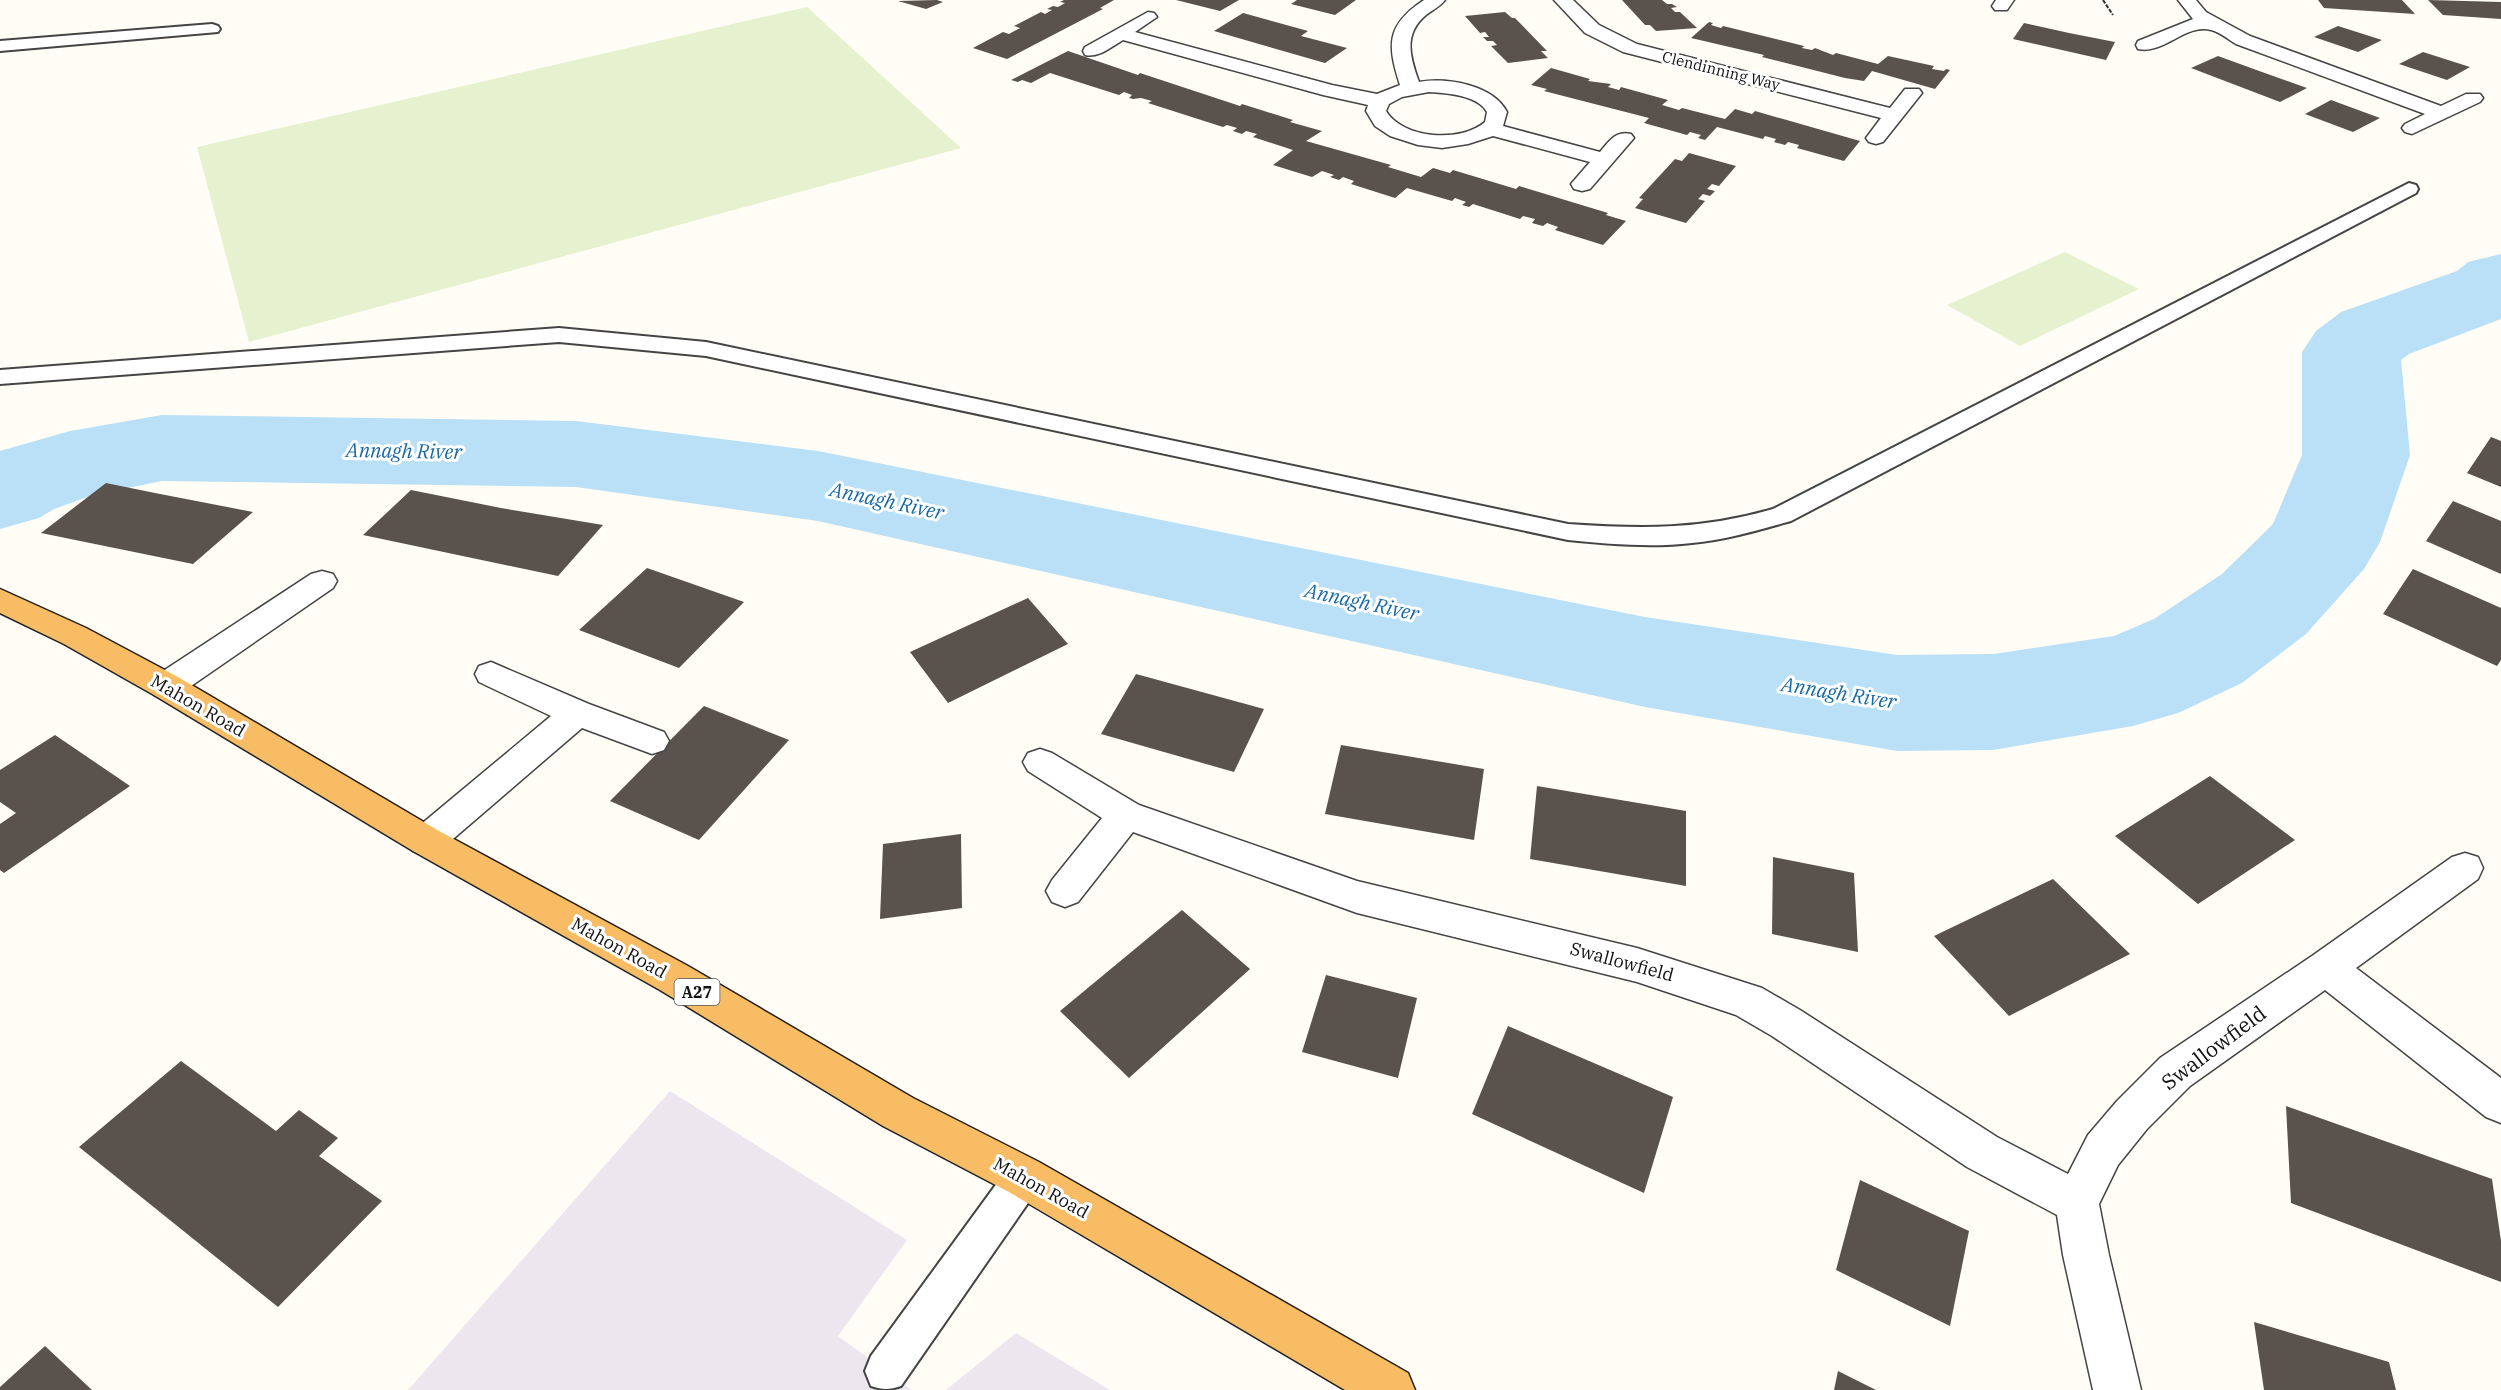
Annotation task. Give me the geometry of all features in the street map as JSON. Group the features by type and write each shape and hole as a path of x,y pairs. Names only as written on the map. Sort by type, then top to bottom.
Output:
{"highway":[{"name":"Mahon Road","path":"0,600 75,636 166,686 426,841 674,978 898,1112 1024,1176 1391,1390"}],"street":[{"path":"1411,87 1401,58 1399,39 1404,27 1436,0"},
{"name":"Clendinning Way","path":"1563,0 1592,29 1630,48 1894,115"},
{"path":"2187,0 2200,16 2243,40 2441,114"},
{"path":"1092,51 1148,17"},
{"path":"2145,45 2192,25 2212,24"},
{"path":"1120,34 1330,91 1380,101"},
{"path":"1411,87 1448,87 1480,96 1497,112 1497,120 1491,129 1478,136 1460,140 1419,140 1386,128 1377,119 1375,109 1380,101 1387,95 1411,87"},
{"path":"1876,138 1912,93"},
{"path":"2412,128 2473,98"},
{"path":"1491,129 1605,160"},
{"path":"1582,184 1624,138"},
{"path":"166,686 322,581"},
{"path":"491,674 577,713 652,741"},
{"path":"426,841 577,713"},
{"name":"Swallowfield","path":"1040,762 1126,815 1357,897 1637,965 1748,1001 1786,1023 1982,1152 2077,1202 2103,1150 2132,1115 2175,1072 2326,968 2465,868"},
{"path":"1065,891 1126,815"},
{"path":"2326,968 2501,1103"},
{"path":"2077,1202 2086,1255 2117,1390"}],"lane":[{"path":"0,46 212,29"},
{"path":"0,377 548,335 582,337 706,349 1569,532 1679,536 1736,528 1782,515 2409,189"},
{"path":"886,1371 1024,1176"}],"shaded area":[{"path":"670,1091 907,1240 838,1336 912,1390 408,1390"},
{"path":"1016,1333 1110,1390 946,1390"}],"green space":[{"path":"807,7 961,148 249,342 197,147"},
{"path":"2065,252 2139,289 2020,346 1947,305"}],"building":[{"path":"937,0 943,2 926,9 898,1"},
{"path":"1064,0 1114,0 1100,8 1103,9 1007,59 973,48 1003,32 1009,34 1020,28 1014,26 1041,12 1045,14 1052,10 1047,9 1065,3 1060,2"},
{"path":"1176,0 1239,0 1220,11"},
{"path":"1297,0 1356,0 1335,15 1291,4"},
{"path":"1622,0 1662,0 1677,7 1671,8 1675,12 1680,12 1697,28 1656,31 1650,25 1645,25"},
{"path":"2318,0 2402,0 2415,14 2324,8"},
{"path":"2428,0 2501,2 2501,19 2443,15"},
{"path":"1505,12 1515,18 1547,51 1541,51 1548,58 1508,63 1491,46 1497,45 1493,41 1487,41 1483,37 1489,37 1485,32 1480,33 1465,16"},
{"path":"1243,13 1308,31 1301,36 1347,48 1325,63 1214,31"},
{"path":"1709,22 1721,28 1723,26 1804,46 1802,48 1812,50 1815,48 1833,55 1836,53 1878,64 1888,56 1934,66 1932,69 1950,70 1935,89 1872,71 1864,81 1845,78 1762,57 1764,55 1691,38"},
{"path":"2024,23 2115,42 2106,60 2013,39"},
{"path":"2338,26 2382,40 2358,52 2314,37"},
{"path":"1068,51 1138,75 1140,73 1240,106 1242,104 1293,120 1290,122 1322,131 1306,141 1391,165 1388,167 1421,177 1433,168 1450,173 1453,170 1516,189 1519,186 1608,213 1606,215 1626,221 1603,245 1555,230 1558,227 1547,223 1543,226 1532,223 1535,219 1523,216 1520,219 1473,204 1469,207 1462,205 1466,202 1455,198 1452,201 1407,188 1395,198 1351,184 1354,181 1343,177 1339,180 1330,177 1334,175 1322,171 1312,177 1273,165 1293,150 1253,137 1257,134 1246,131 1242,134 1233,131 1237,128 1227,125 1223,127 1148,103 1152,101 1129,98 1132,95 1124,92 1119,95 1050,73 1031,83 1011,80"},
{"path":"2423,52 2470,67 2447,80 2399,64"},
{"path":"2218,56 2307,88 2280,102 2191,68"},
{"path":"1551,68 1590,79 1588,81 1611,84 1608,87 1619,90 1621,87 1668,100 1662,105 1679,110 1682,108 1725,119 1735,109 1752,114 1755,111 1860,141 1844,161 1797,148 1799,145 1788,142 1785,145 1765,136 1763,139 1717,127 1705,140 1698,138 1701,135 1690,132 1687,135 1644,123 1649,118 1544,91 1547,89 1531,85"},
{"path":"2331,100 2380,118 2353,132 2305,114"},
{"path":"1689,153 1736,166 1719,186 1712,184 1707,189 1715,191 1710,196 1703,194 1698,199 1705,201 1686,223 1635,208 1643,199 1639,198 1675,159 1682,161"},
{"path":"2491,437 2501,441 2501,487 2467,473"},
{"path":"106,483 253,512 193,564 41,533"},
{"path":"411,490 603,525 558,576 363,535"},
{"path":"2453,501 2501,521 2501,574 2426,541"},
{"path":"647,568 744,602 679,668 579,630"},
{"path":"2413,569 2501,608 2501,660 2497,666 2383,614"},
{"path":"1028,598 1068,644 948,703 910,652"},
{"path":"1136,674 1264,709 1234,772 1101,734"},
{"path":"704,706 789,740 699,840 610,801"},
{"path":"55,735 130,786 4,873 0,870 0,824 16,813 0,802 0,770"},
{"path":"1341,745 1484,769 1474,840 1325,814"},
{"path":"2210,776 2295,840 2198,904 2115,836"},
{"path":"1537,786 1686,811 1686,886 1530,859"},
{"path":"961,834 962,908 880,919 883,844"},
{"path":"1773,857 1854,873 1858,952 1772,934"},
{"path":"2053,879 2130,954 2009,1016 1934,936"},
{"path":"1182,910 1250,969 1129,1078 1060,1011"},
{"path":"1326,975 1417,998 1398,1078 1302,1052"},
{"path":"1508,1026 1673,1097 1644,1193 1472,1114"},
{"path":"181,1061 276,1131 299,1110 338,1138 319,1156 382,1201 278,1307 79,1147"},
{"path":"2286,1106 2492,1179 2501,1241 2501,1282 2291,1203"},
{"path":"1860,1180 1969,1231 1950,1326 1836,1270"},
{"path":"2254,1322 2389,1362 2396,1390 2264,1390"},
{"path":"45,1346 92,1390 0,1390 0,1387"},
{"path":"1838,1371 1876,1390 1834,1390"}],"waterway":[{"name":"Annagh River","path":"0,493 15,484 70,465 162,448 576,454 818,486 1645,662 1897,703 1993,702 2133,680 2198,651 2264,604 2323,542 2356,455 2351,352 2375,333 2490,291 2501,282"}]}
